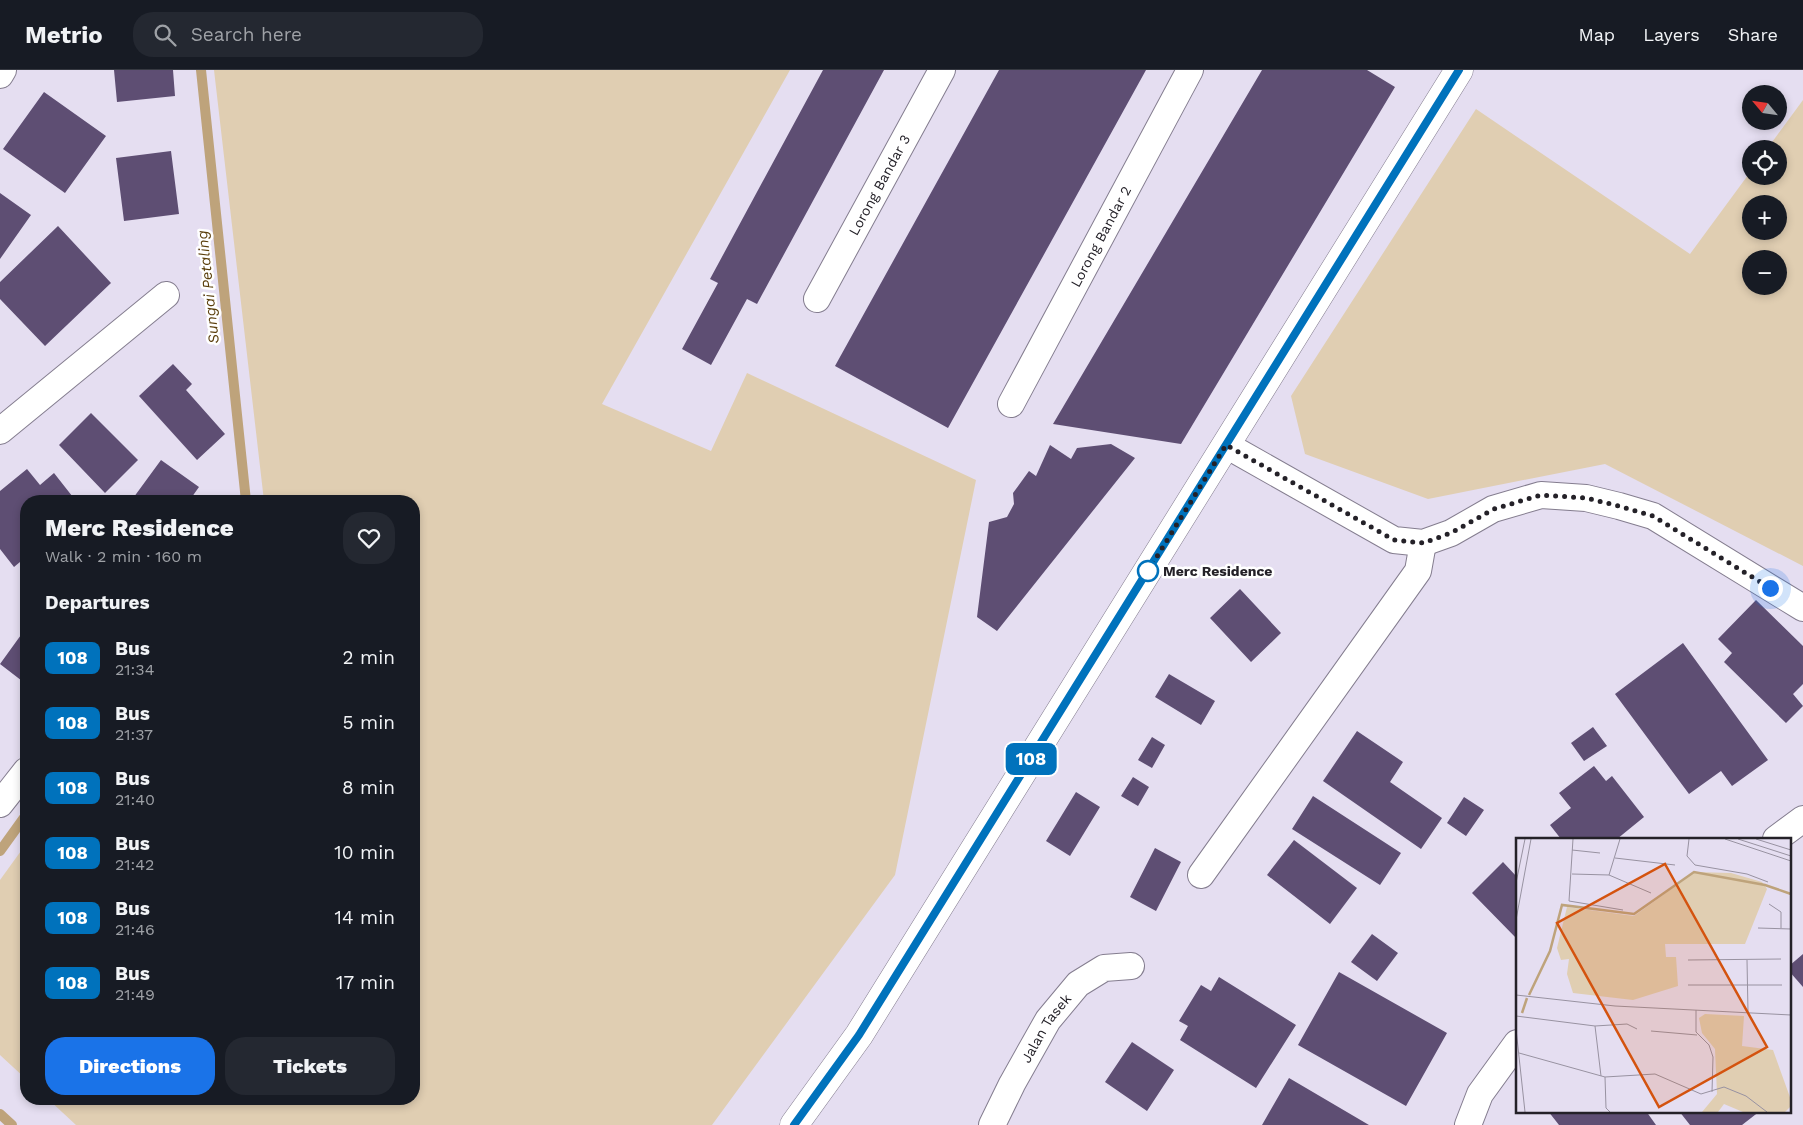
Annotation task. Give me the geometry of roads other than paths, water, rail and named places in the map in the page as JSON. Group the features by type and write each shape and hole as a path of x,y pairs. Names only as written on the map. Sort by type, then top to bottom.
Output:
{"street":[{"path":"0,74 3,70"},
{"name":"Lorong Bandar 3","path":"816,299 942,70"},
{"name":"Lorong Bandar 2","path":"1011,404 1190,70"},
{"path":"794,1125 859,1035 1459,70"},
{"path":"0,431 166,295"},
{"path":"1226,445 1394,540 1423,543 1451,533 1494,509 1541,495 1586,498 1619,506 1653,516 1803,608"},
{"path":"1200,875 1418,571 1423,543"},
{"path":"0,804 20,779"},
{"path":"1777,838 1803,819"},
{"name":"Jalan Tasek","path":"992,1125 1012,1084 1048,1020 1078,984 1104,968 1131,966"},
{"path":"1468,1125 1480,1094 1516,1044"}],"waterway":[{"name":"Sungai Petaling","path":"201,70 245,495"},
{"name":"Sungai Petaling","path":"0,851 20,823"},
{"name":"Sungai Petaling","path":"0,1114 12,1125"}],"place":[{"name":"Merc Residence","path":"1148,571"}]}
